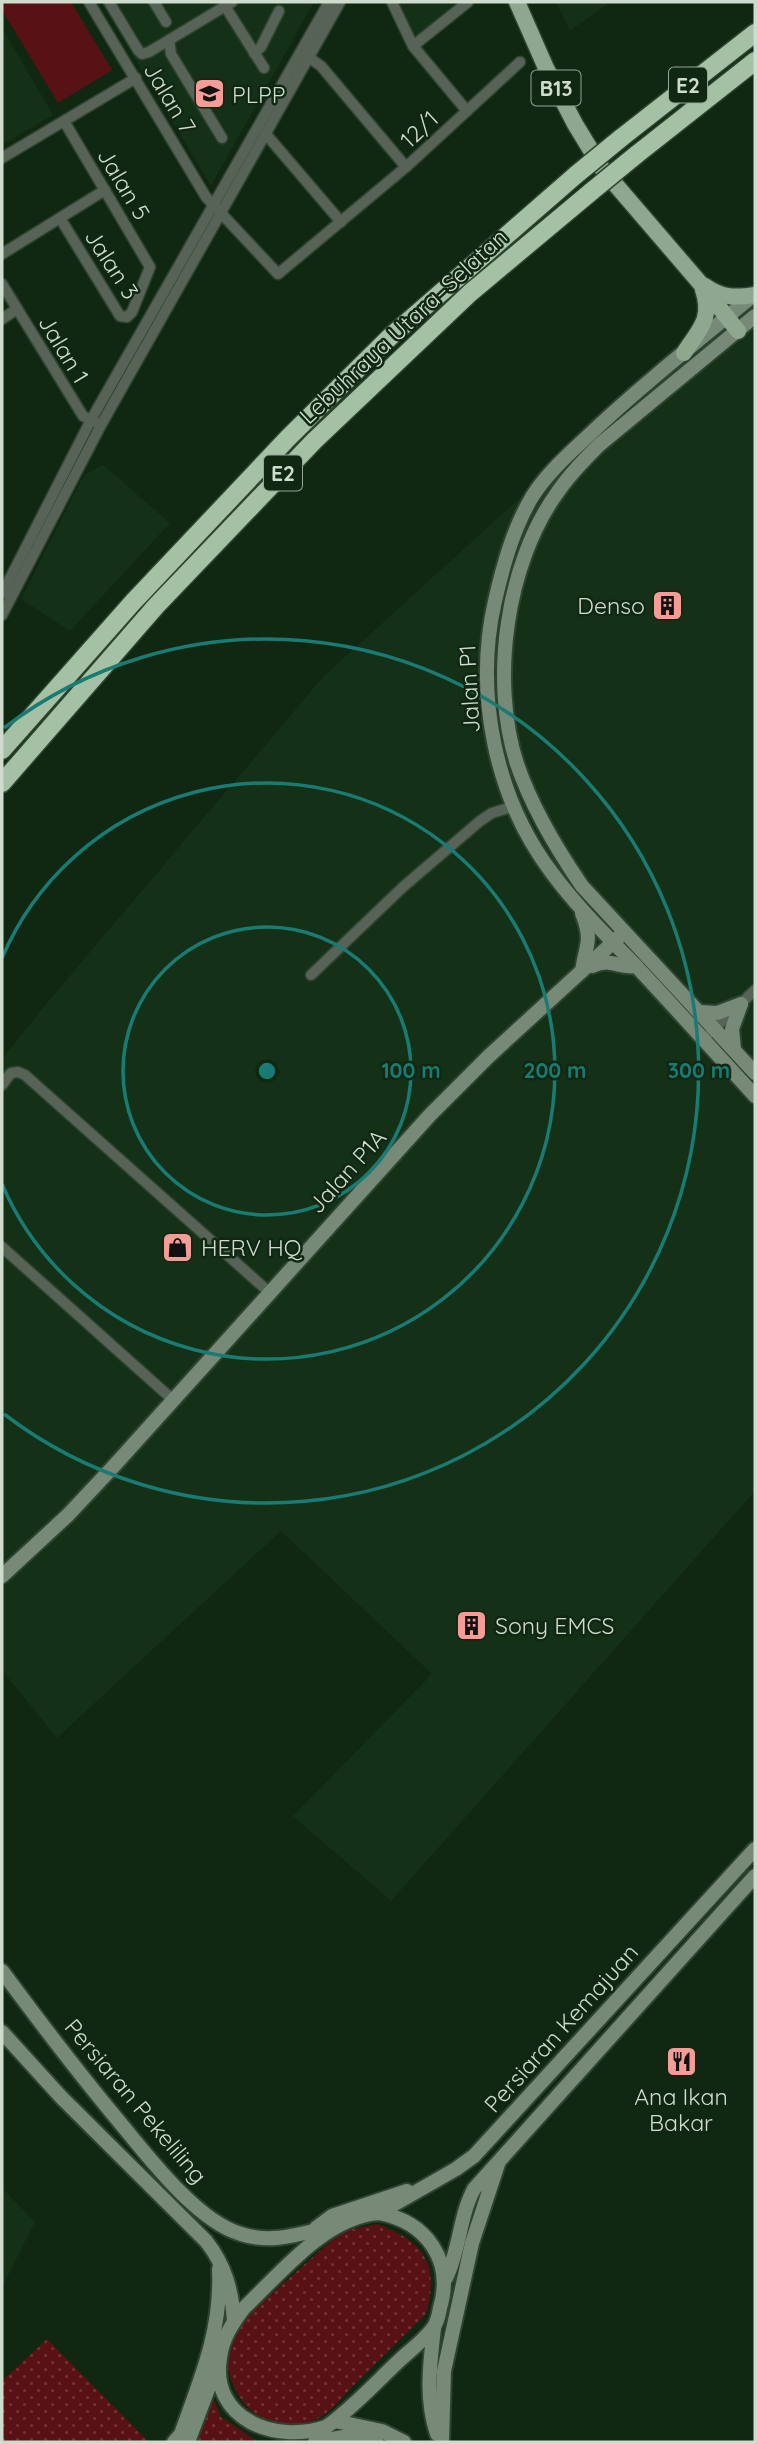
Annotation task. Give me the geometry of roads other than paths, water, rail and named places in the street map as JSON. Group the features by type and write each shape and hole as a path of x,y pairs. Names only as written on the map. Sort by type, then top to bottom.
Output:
{"highway":[{"name":"Lebuhraya Utara–Selatan","path":"2,750 132,602 288,438 390,337 577,174 755,33"},
{"name":"Lebuhraya Utara–Selatan","path":"2,783 156,606 314,442 470,293 636,155 755,61"}],"main road":[{"name":"B13","path":"517,2 546,68 603,170 700,283 737,331"},
{"path":"700,283 731,298 755,295"},
{"path":"684,354 707,317 708,306 700,283"},
{"name":"Jalan P1","path":"755,295 626,400 566,456 532,497 512,540 490,624 486,679 495,748 526,831 551,873 579,905 619,937 699,1013 709,1034 755,1096"},
{"name":"Jalan P1","path":"755,316 636,413 576,469 556,495 519,568 506,643 505,687 510,732 517,762 539,815 564,860 619,937 636,966 709,1034 734,1050 755,1073"},
{"path":"579,905 589,940 582,972"},
{"name":"Jalan P1A","path":"2,1576 68,1515 430,1115 481,1063 619,937"},
{"path":"582,972 607,961 629,967 636,966"},
{"path":"699,1013 718,1013 741,1004"},
{"path":"734,1050 731,1035 741,1004"},
{"name":"Persiaran Kemajuan","path":"379,2213 456,2169 491,2139 755,1849"},
{"name":"Persiaran Kemajuan","path":"446,2278 455,2255 467,2202 474,2189 755,1876"},
{"name":"Persiaran Pekeliling","path":"2,1971 59,2047 135,2140 209,2218 238,2234 267,2240 336,2226"},
{"name":"Persiaran Pekeliling","path":"2,2032 61,2097 197,2231 217,2257 229,2283 234,2321"},
{"path":"441,2442 444,2371 472,2243 500,2159"},
{"path":"313,2231 332,2216 424,2186"},
{"path":"188,2442 223,2342 243,2309 336,2226 354,2217 379,2213 407,2222 430,2242 446,2278 434,2328 429,2392 431,2414 441,2442"},
{"path":"174,2442 181,2434 217,2326 217,2257"},
{"path":"273,2442 316,2432 335,2421 434,2328"},
{"path":"219,2359 220,2382 233,2409 252,2427 262,2432 289,2437"},
{"path":"335,2421 382,2431 404,2442"},
{"path":"315,2442 355,2435 369,2436 384,2442"}],"street":[{"name":"Jalan 7","path":"89,2 206,197 278,274 341,222"},
{"path":"109,2 142,54 229,4 264,68"},
{"path":"154,2 166,22"},
{"path":"217,208 265,134 329,2"},
{"path":"2,615 6,589 96,422 304,55 340,2"},
{"path":"392,2 413,46 467,111"},
{"path":"413,46 468,2"},
{"path":"254,53 261,47 279,11"},
{"path":"169,40 171,54 222,138"},
{"path":"304,55 321,66 407,167"},
{"name":"12/1","path":"341,222 407,167 520,62"},
{"path":"2,158 136,78"},
{"name":"Jalan 5","path":"64,121 150,267"},
{"path":"265,134 341,222"},
{"path":"2,254 105,190"},
{"name":"Jalan 3","path":"60,218 120,316 127,317 132,312 150,267"},
{"name":"Jalan 1","path":"2,284 83,416 96,422"},
{"path":"2,319 17,309"},
{"path":"311,975 403,887 480,821 492,813 515,806"},
{"path":"709,1034 755,990"},
{"path":"2,1086 11,1073 25,1075 269,1292"},
{"path":"2,1247 172,1399"}],"place":[{"name":"PLPP","path":"209,94"},
{"name":"Denso","path":"668,605"},
{"name":"HERV HQ","path":"178,1247"},
{"name":"Sony EMCS","path":"472,1625"},
{"name":"Ana Ikan Bakar","path":"681,2062"}]}
